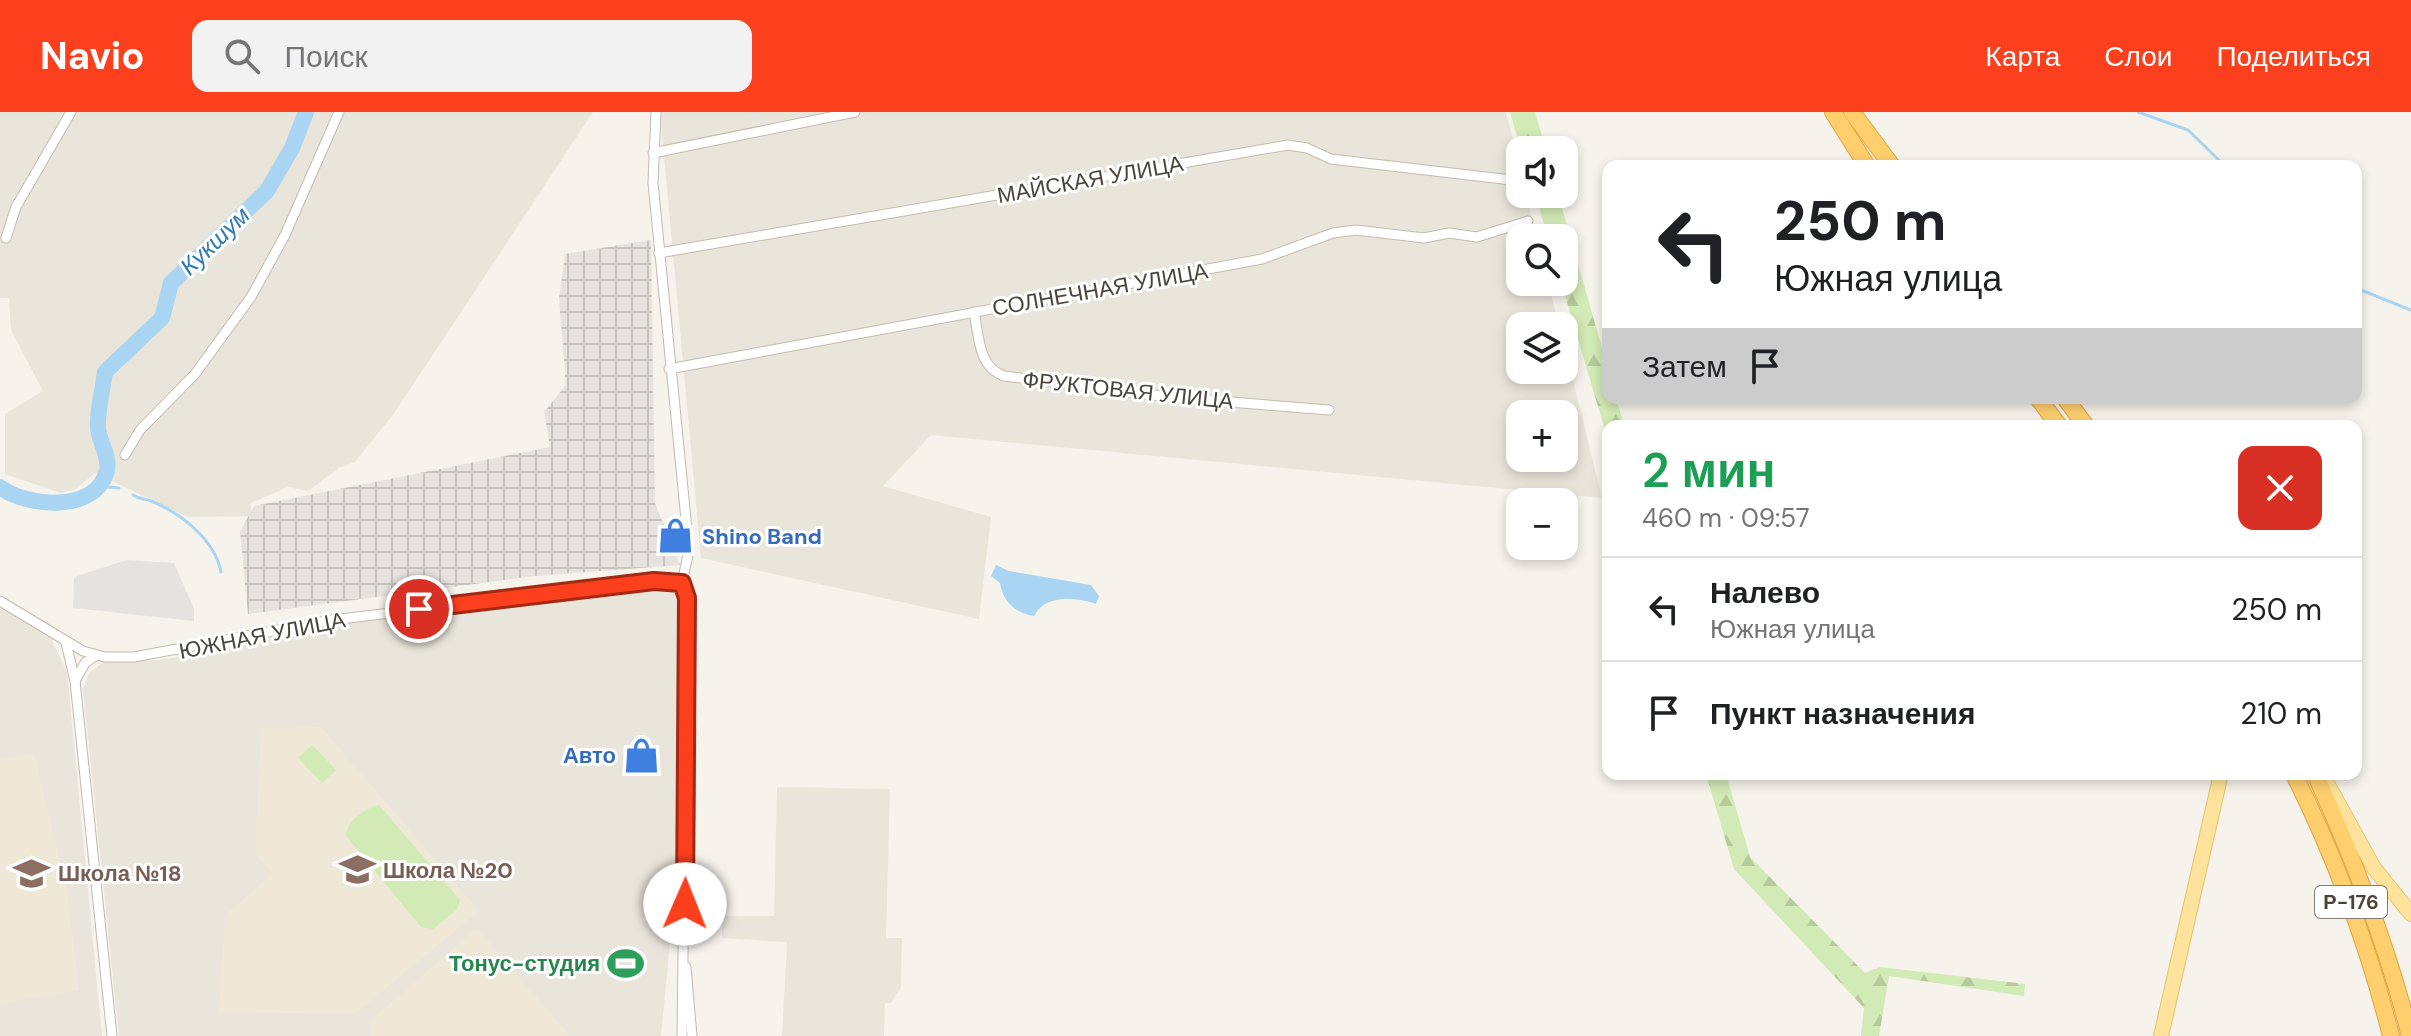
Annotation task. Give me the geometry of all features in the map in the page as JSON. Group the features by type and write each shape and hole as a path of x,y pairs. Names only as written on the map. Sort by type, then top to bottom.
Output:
{"highway":[{"path":"1833,112 1863,160"},
{"path":"1852,112 1888,160"},
{"name":"Р-176","path":"2297,780 2325,837 2359,922 2391,1036"},
{"name":"Р-176","path":"2318,780 2367,894 2388,954 2410,1036"}],"main road":[{"path":"2161,1036 2220,780"},
{"path":"2325,780 2374,868 2411,914"}],"street":[{"path":"6,238 16,207 71,112"},
{"path":"125,455 140,430 195,374 251,297 285,235 339,112"},
{"path":"656,112 653,153 659,253 689,550 682,583 687,598 682,1036"},
{"path":"653,153 855,112"},
{"name":"МАЙСКАЯ УЛИЦА","path":"659,253 1288,145 1307,148 1331,159 1506,179"},
{"name":"СОЛНЕЧНАЯ УЛИЦА","path":"669,369 1262,259 1333,233 1356,230 1424,238 1449,233 1477,237 1528,221"},
{"name":"ФРУКТОВАЯ УЛИЦА","path":"974,312 983,358 991,371 1004,376 1169,397 1329,410"},
{"name":"ЮЖНАЯ УЛИЦА","path":"0,601 66,642 95,656 164,654 366,615 654,581 682,583"},
{"path":"66,642 75,681 112,1036"},
{"path":"75,681 85,663 95,656"},
{"path":"684,960 691,1000 692,1036"}],"shaded area":[{"path":"0,112 593,112 395,412 355,462 339,468 308,491 288,487 251,503 251,516 188,517 95,473 76,489 61,493 5,474 5,414 43,391 11,330 9,298 0,298"},
{"path":"660,112 1506,112 1512,136 1506,136 1506,208 1530,208 1534,224 1506,224 1506,296 1552,296 1556,312 1506,312 1506,384 1574,384 1578,400 1506,400 1506,472 1578,472 1578,401 1602,498 1578,496 1578,488 1506,489 931,435 883,486 991,517 979,619 701,558"},
{"path":"651,240 655,503 680,565 534,576 248,614 240,532 254,506 550,447 544,412 566,385 559,298 565,254"},
{"path":"127,560 174,563 194,609 194,621 73,608 74,577"},
{"path":"654,581 669,584 677,596 677,873 661,1036 119,1036 83,689 89,673 105,661 159,660 197,654 348,620"},
{"path":"0,606 49,635 67,672 102,1036 0,1036"},
{"path":"687,719 697,728 696,819 686,825"},
{"name":"Школа №20","path":"321,727 479,911 355,1014 219,1012 225,915 273,874 255,853 261,728"},
{"name":"Школа №18","path":"34,753 67,891 79,990 0,1003 0,760"},
{"path":"777,787 890,789 886,938 902,938 901,987 891,1003 885,1003 884,1036 782,1036 787,942 722,938 722,916 774,916"},
{"path":"477,928 570,1036 370,1036 370,1021"}],"green space":[{"path":"1510,112 1535,112 1542,136 1517,136"},
{"path":"1539,208 1562,208 1567,224 1544,224"},
{"path":"1578,264 1602,348 1602,404 1618,404 1622,420 1602,420 1578,339 1578,312 1570,312 1565,296 1578,296"},
{"path":"312,745 336,770 322,783 298,758"},
{"path":"1708,780 1728,780 1750,857 1865,973 1880,967 2025,984 2024,996 1889,976 1879,1036 1861,1036 1864,1008 1734,869"},
{"path":"379,805 460,900 457,909 433,929 421,927 346,836 357,816"}],"water":[{"path":"996,565 1009,571 1091,585 1099,596 1096,604 1062,599 1046,604 1034,616 1027,614 1011,606 1000,583 991,576"}],"waterway":[{"name":"Кукшум","path":"0,487 26,499 60,502 90,494 101,484 108,465 98,428 105,372 162,318 171,283 267,191 292,148 306,112"},
{"path":"2138,112 2188,130 2219,160"},
{"path":"2362,290 2411,310"},
{"path":"102,480 108,487 119,488"},
{"path":"133,495 162,506 185,520 212,549 221,572"}],"place":[{"name":"Shino Band","path":"676,536"},
{"name":"Авто","path":"642,755"},
{"name":"Школа №20","path":"357,870"},
{"name":"Школа №18","path":"32,873"},
{"name":"Тонус-студия","path":"626,963"}],"route":[{"path":"419,609 664,580 682,583 687,598 685,904"}]}
